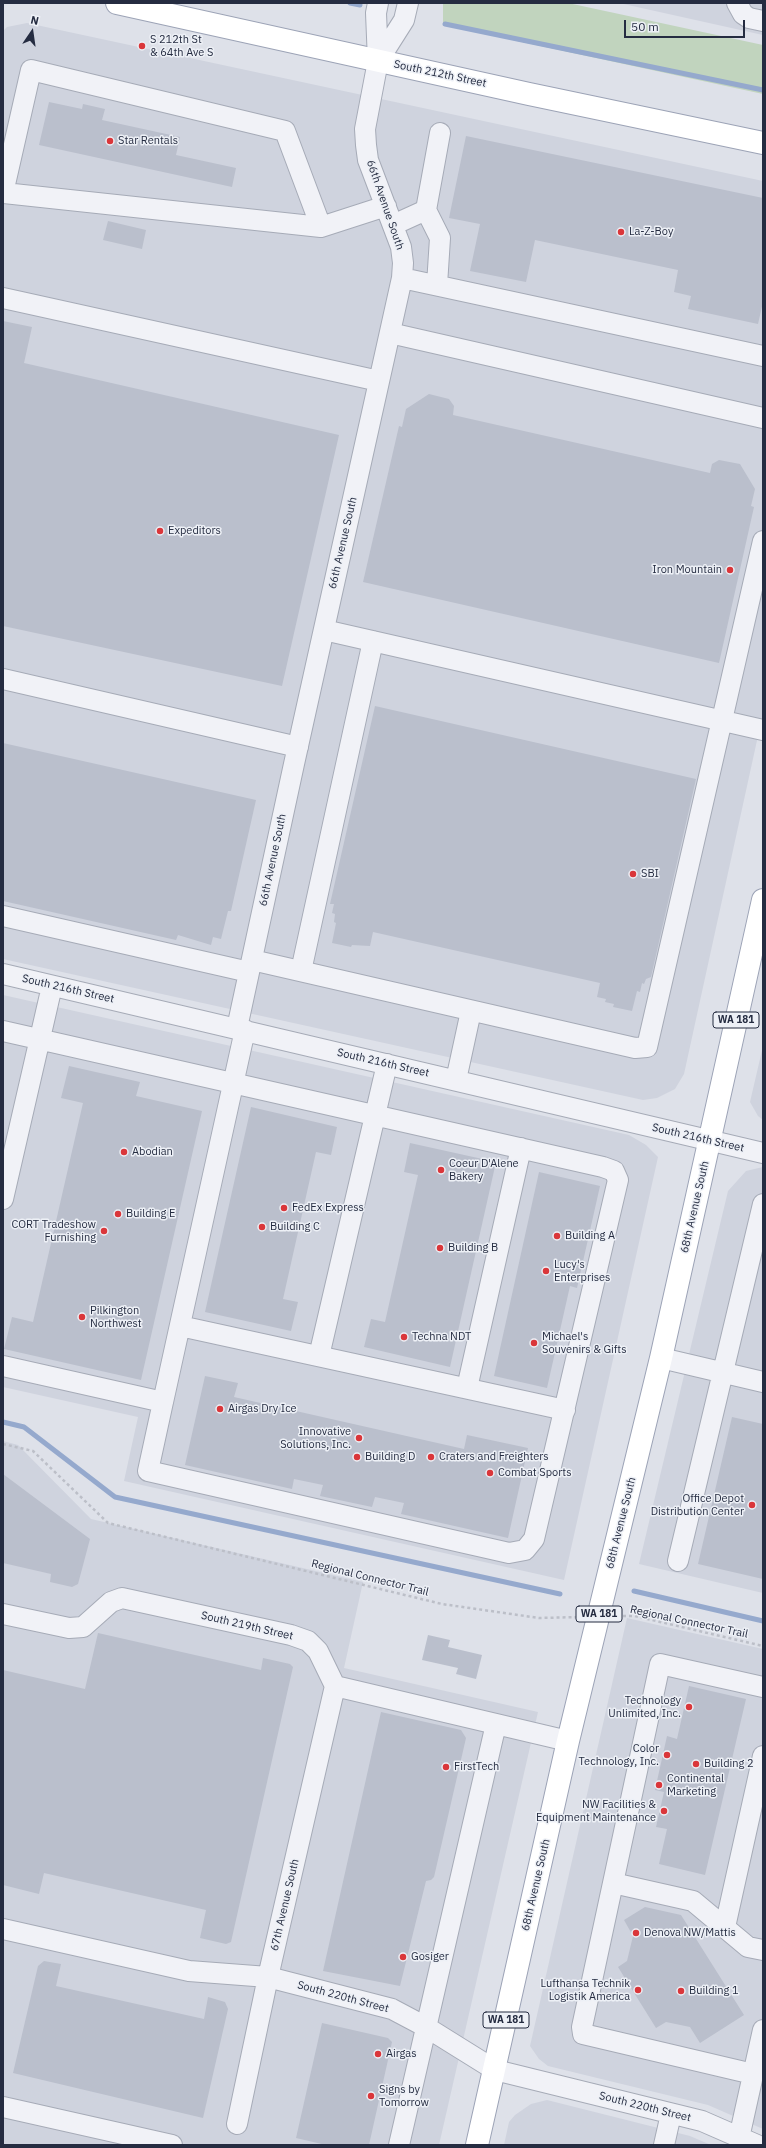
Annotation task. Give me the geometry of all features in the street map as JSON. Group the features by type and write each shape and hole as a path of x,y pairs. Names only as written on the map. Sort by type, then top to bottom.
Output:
{"main road":[{"name":"South 212th Street","path":"118,3 378,61 763,143"},
{"name":"68th Avenue South","path":"477,2145 568,1741 661,1358 763,900"}],"street":[{"name":"66th Avenue South","path":"378,3 376,13 378,61 365,129 366,145 368,160 401,247 403,263 402,278 251,966 233,1082 148,1471 509,1553 525,1550 534,1539 564,1410"},
{"name":"66th Avenue South","path":"378,61 404,20 408,3"},
{"path":"738,3 743,14 749,18 763,21"},
{"path":"321,227 285,131 31,70 4,193 321,227 386,206"},
{"path":"437,285 440,238 426,210 440,133"},
{"path":"393,225 426,210"},
{"path":"402,278 763,356"},
{"path":"3,298 379,381"},
{"path":"390,333 763,418"},
{"path":"3,916 251,966 301,971 636,1048 647,1047 763,541"},
{"path":"324,630 763,730"},
{"path":"301,971 373,641"},
{"path":"3,679 298,747"},
{"name":"South 216th Street","path":"3,974 763,1153"},
{"path":"3,1199 52,986"},
{"path":"456,1080 471,1010"},
{"path":"3,1031 603,1167 614,1171 618,1180 564,1410 180,1326"},
{"path":"319,1356 388,1064"},
{"path":"467,1388 521,1148"},
{"path":"678,1561 724,1373 763,1204"},
{"path":"661,1358 763,1382"},
{"path":"3,1366 163,1402"},
{"name":"South 219th Street","path":"3,1614 69,1628 83,1627 111,1602 122,1598 290,1635 308,1641 318,1651 335,1686"},
{"path":"755,2084 583,2034 582,2027 660,1664 763,1687"},
{"path":"335,1686 568,1741"},
{"name":"67th Avenue South","path":"237,2124 268,1977 335,1686"},
{"path":"399,2145 496,1724"},
{"path":"725,1927 763,1756"},
{"path":"613,1883 693,1901 748,1947 763,1950"},
{"name":"South 220th Street","path":"3,1929 189,1971 268,1977 392,2009 426,2027 495,2070 702,2121 748,2141"},
{"path":"748,2141 763,2030"},
{"path":"4,2113 172,2145"},
{"path":"664,2145 671,2114"}],"path":[{"name":"Regional Connector Trail","path":"3,1444 33,1451 108,1523 442,1604 539,1618 635,1616 763,1646"}],"shaded area":[{"path":"619,3 763,3 763,35"},
{"path":"27,23 763,181 763,713 684,1074 675,1089 657,1098 643,1100 3,959 3,31 7,27"},
{"path":"3,995 629,1135 646,1145 658,1157 564,1580 124,1481 138,1417 3,1387"},
{"path":"763,1046 763,1120 758,1116 750,1102"},
{"path":"763,1167 763,1593 639,1564 728,1191 746,1171"},
{"path":"3,1441 18,1445 91,1519 363,1582 344,1668 538,1712 439,2145 3,2145"},
{"path":"627,1618 763,1649 763,2129 708,2105 548,2066 539,2059 530,2046"},
{"path":"547,2100 690,2136 711,2145 504,2145 509,2122 515,2115 531,2104"}],"green space":[{"path":"568,3 763,45 763,94 443,25 443,4"}],"building":[{"name":"Star Rentals","path":"49,102 82,109 83,104 105,109 102,120 180,137 176,155 236,168 232,187 39,145"},
{"name":"La-Z-Boy","path":"466,136 763,198 763,302 758,324 688,309 691,296 674,292 678,270 535,240 526,282 470,271 480,224 449,218"},
{"path":"108,221 146,230 142,249 103,240"},
{"name":"Expeditors","path":"3,321 32,327 24,363 339,435 282,686 3,626"},
{"path":"429,394 449,399 454,406 453,415 710,473 712,464 719,460 740,464 755,489 751,506 754,507 719,663 363,582 399,426 402,427 406,409"},
{"path":"375,706 696,779 651,977 646,979 644,984 642,983 640,992 637,991 632,1011 613,1007 614,1004 605,1002 606,999 597,997 600,983 373,932 370,946 352,945 351,947 332,943 336,923 334,922 335,914 332,913 334,904 330,904"},
{"path":"3,743 256,800 231,911 228,911 221,939 213,937 211,945 178,935 176,940 3,901"},
{"name":"Building E","path":"69,1066 140,1082 136,1096 202,1111 141,1380 4,1349 12,1317 33,1322 83,1103 61,1098"},
{"name":"Building C","path":"251,1107 337,1127 331,1155 316,1152 283,1299 298,1302 291,1331 205,1312"},
{"name":"Building B","path":"410,1143 496,1162 450,1367 364,1347 371,1319 385,1322 418,1175 404,1172"},
{"name":"Building A","path":"539,1172 600,1186 577,1288 570,1286 547,1388 494,1376"},
{"name":"Building D","path":"205,1376 238,1383 234,1397 464,1449 467,1435 528,1448 508,1538 401,1514 404,1503 375,1497 372,1507 320,1496 323,1485 294,1479 292,1489 185,1465"},
{"path":"732,1417 763,1424 763,1579 698,1564"},
{"path":"3,1474 90,1539 78,1584 72,1587 50,1582 51,1574 3,1563"},
{"path":"98,1633 261,1670 263,1658 290,1664 293,1667 231,1942 226,1944 200,1938 206,1910 44,1873 39,1894 3,1885 3,1670 85,1689"},
{"path":"428,1635 450,1640 448,1647 482,1655 476,1679 456,1674 458,1668 422,1660"},
{"name":"Building 2","path":"689,1686 746,1699 705,1875 659,1864 667,1829 656,1827 664,1792 655,1790 667,1736 677,1739"},
{"path":"381,1712 461,1730 466,1738 434,1877 431,1880 426,1881 400,1986 323,1971"},
{"name":"Building 1","path":"645,1907 681,1915 744,2015 700,2043 690,2027 666,2022 656,2028 618,1967 627,1961 633,1936 624,1920"},
{"path":"44,1961 61,1964 56,1986 204,2019 208,1997 225,2002 228,2009 203,2118 13,2073 38,1966"},
{"path":"322,2023 388,2038 392,2042 369,2145 326,2145 296,2138"}],"waterway":[{"path":"350,3 360,5"},
{"path":"445,24 763,90"},
{"path":"3,1422 24,1427 115,1497 560,1594"},
{"path":"634,1591 763,1621"}],"place":[{"name":"S 212th St & 64th Ave S","path":"142,46"},
{"name":"Star Rentals","path":"110,141"},
{"name":"La-Z-Boy","path":"621,232"},
{"name":"Expeditors","path":"160,531"},
{"name":"Iron Mountain","path":"730,570"},
{"name":"SBI","path":"633,874"},
{"name":"Abodian","path":"124,1152"},
{"name":"Coeur D'Alene Bakery","path":"441,1170"},
{"name":"FedEx Express","path":"284,1208"},
{"name":"Building E","path":"118,1214"},
{"name":"Building C","path":"262,1227"},
{"name":"CORT Tradeshow Furnishing","path":"104,1231"},
{"name":"Building A","path":"557,1236"},
{"name":"Building B","path":"440,1248"},
{"name":"Lucy's Enterprises","path":"546,1271"},
{"name":"Pilkington Northwest","path":"82,1317"},
{"name":"Techna NDT","path":"404,1337"},
{"name":"Michael's Souvenirs & Gifts","path":"534,1343"},
{"name":"Airgas Dry Ice","path":"220,1409"},
{"name":"Innovative Solutions, Inc.","path":"359,1438"},
{"name":"Building D","path":"357,1457"},
{"name":"Craters and Freighters","path":"431,1457"},
{"name":"Combat Sports","path":"490,1473"},
{"name":"Office Depot Distribution Center","path":"752,1505"},
{"name":"Technology Unlimited, Inc.","path":"689,1707"},
{"name":"Color Technology, Inc.","path":"667,1755"},
{"name":"Building 2","path":"696,1764"},
{"name":"FirstTech","path":"446,1767"},
{"name":"Continental Marketing","path":"659,1785"},
{"name":"NW Facilities & Equipment Maintenance","path":"664,1811"},
{"name":"Denova NW/Mattis","path":"636,1933"},
{"name":"Gosiger","path":"403,1957"},
{"name":"Lufthansa Technik Logistik America","path":"638,1990"},
{"name":"Building 1","path":"681,1991"},
{"name":"Airgas","path":"378,2054"},
{"name":"Signs by Tomorrow","path":"371,2096"}]}
